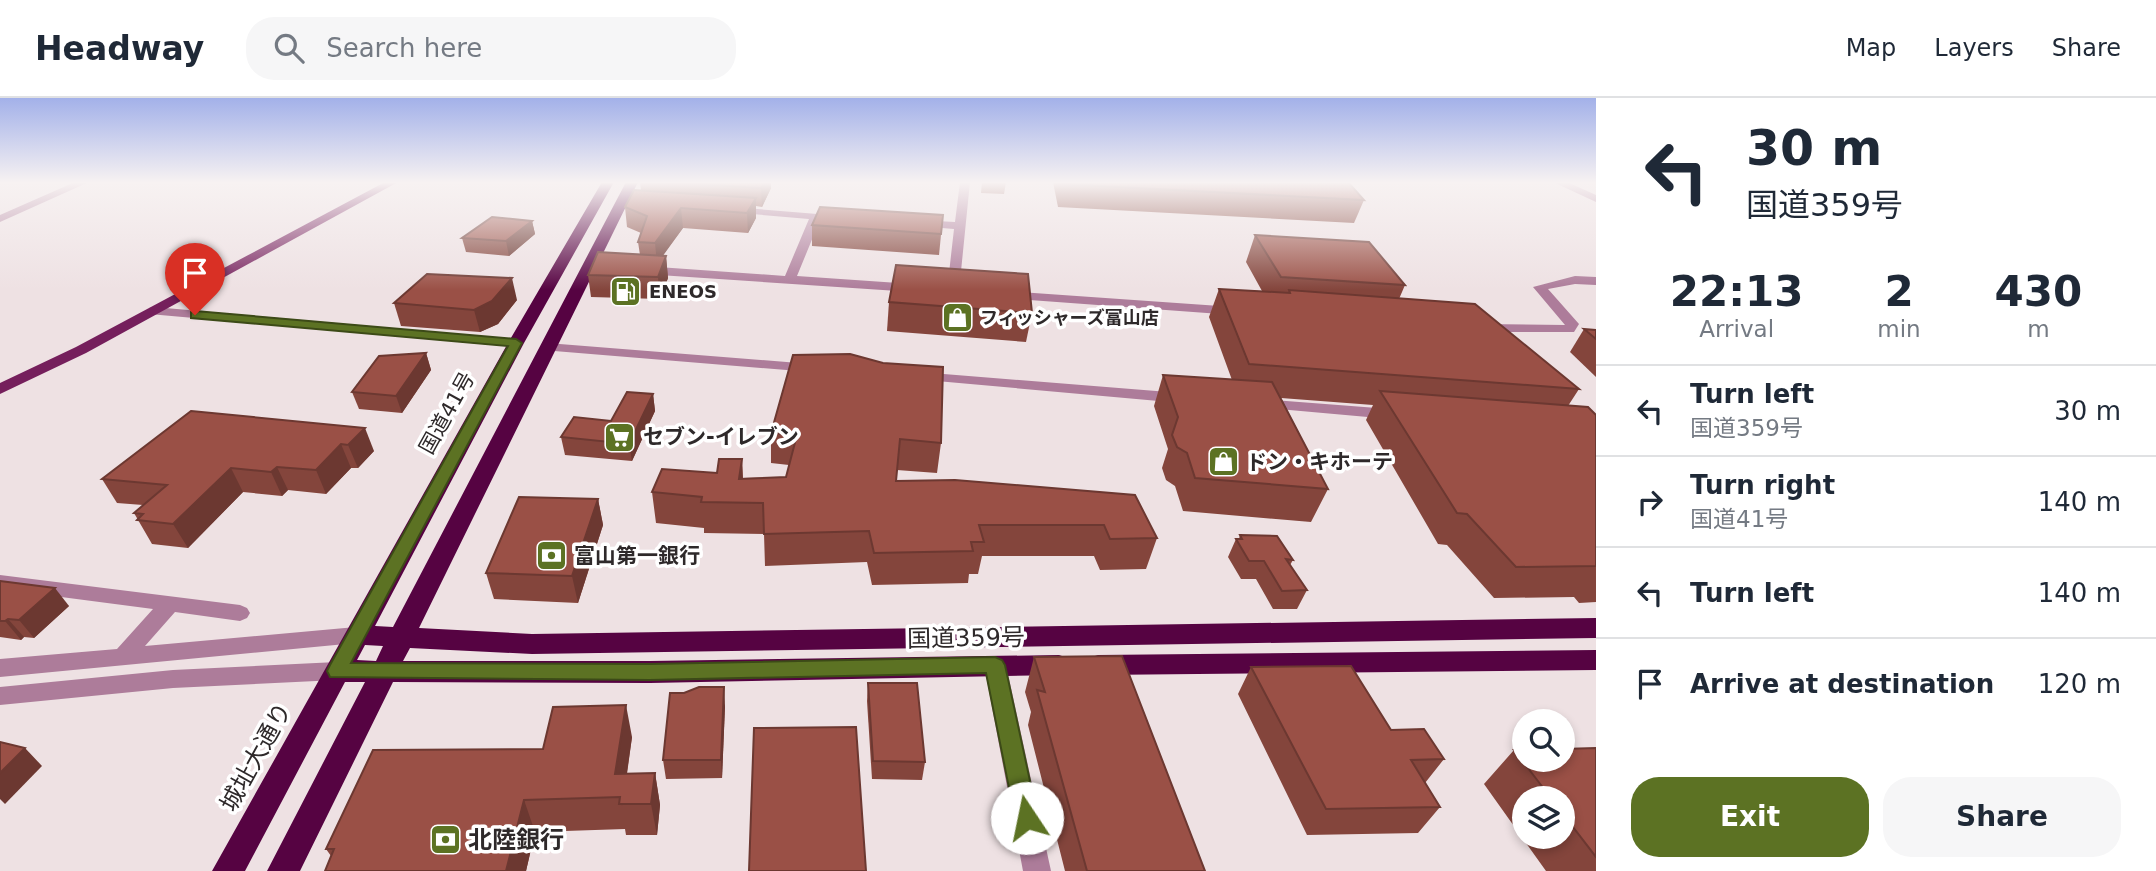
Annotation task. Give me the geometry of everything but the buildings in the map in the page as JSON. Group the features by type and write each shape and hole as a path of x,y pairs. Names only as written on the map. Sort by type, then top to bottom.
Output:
{"highway":[{"name":"国道41号","path":"337,671 587,218"},
{"path":"283,871 386,672 548,346 597,266 619,218"},
{"name":"国道359号","path":"356,635 403,635 533,644 1596,628"},
{"name":"国道359号","path":"337,671 650,672 995,665 1593,663"},
{"name":"城址大通り","path":"228,871 337,671"}],"main road":[{"path":"0,389 154,311 326,218"}],"street":[{"path":"789,280 815,218"},
{"path":"843,218 855,219"},
{"path":"629,268 946,291 961,218"},
{"path":"908,222 960,226"},
{"path":"1505,346 1478,327 1569,329 1572,324 1539,287 1575,280 1596,281"},
{"path":"994,294 1253,312"},
{"path":"154,311 516,343"},
{"path":"548,346 829,369"},
{"path":"898,375 1195,399"},
{"path":"1247,403 1410,416"},
{"path":"0,582 240,613"},
{"path":"123,656 170,604"},
{"path":"0,668 356,635"},
{"path":"995,665 1037,871"},
{"path":"0,696 173,679 337,671"}],"place":[{"name":"ENEOS","path":"626,291"},
{"name":"フィッシャーズ富山店","path":"957,317"},
{"name":"セブン-イレブン","path":"620,437"},
{"name":"ドン・キホーテ","path":"1223,462"},
{"name":"富山第一銀行","path":"551,556"},
{"name":"北陸銀行","path":"445,840"}],"route":[{"path":"195,315 516,343 337,671 650,672 995,665 1027,818"}]}
